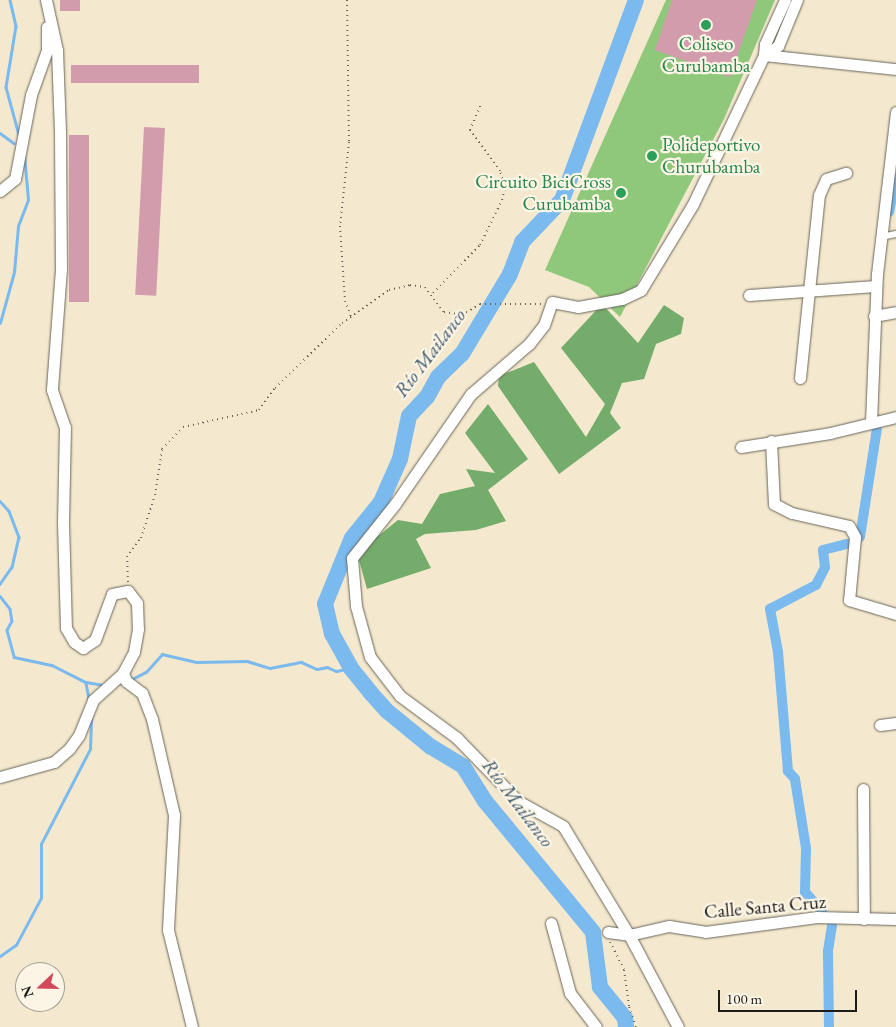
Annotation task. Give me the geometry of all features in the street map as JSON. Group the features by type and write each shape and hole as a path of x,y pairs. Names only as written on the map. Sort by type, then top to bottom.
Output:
{"street":[{"path":"0,191 15,179 31,95 47,50 45,0"},
{"path":"0,778 54,762 69,749 79,735 93,700 123,673 134,652 138,629 137,603 128,592 112,594 95,640 83,648 74,642 66,628 63,522 66,427 52,390 60,269 60,132 57,50 45,0"},
{"path":"678,1027 629,935 563,826 518,801 456,738 400,696 370,657 356,606 352,558 411,482 471,394 529,344 544,325 552,302 578,307 622,299 641,290 693,204 764,55 765,44 785,0"},
{"path":"764,55 778,46 797,0"},
{"path":"764,55 896,69"},
{"path":"871,422 876,286 896,112"},
{"path":"800,378 819,195 826,179 846,173"},
{"path":"749,295 876,286"},
{"path":"874,316 896,312"},
{"path":"741,447 830,433 896,417"},
{"path":"771,441 774,504 792,513 849,526 855,537 849,600 896,614"},
{"path":"123,673 126,681 142,693 152,719 170,791 174,815 174,860 168,930 192,1027"},
{"path":"880,725 896,723"},
{"path":"863,789 864,918"},
{"name":"Calle Santa Cruz","path":"608,932 629,935 669,926 705,932 817,917 896,919"},
{"path":"551,923 570,993 596,1027"}],"lane":[{"path":"881,237 896,234"}],"path":[{"path":"347,0 349,142 340,226 345,301 351,317"},
{"path":"433,293 480,245 502,200 505,188 500,171 470,130 480,104"},
{"path":"128,592 127,557 141,538 155,495 162,450 182,426 259,410 275,388 351,317 389,290 410,285 425,287 433,293 444,312 462,315 480,304 552,302"},
{"path":"608,932 624,970 629,1007 636,1027"}],"green space":[{"name":"Polideportivo Churubamba","path":"666,0 775,0 724,119 620,317 589,287 545,270"},
{"path":"602,304 638,343 664,305 684,318 681,334 656,344 644,379 622,383 610,413 621,428 559,474 498,386 499,376 534,362 586,437 605,404 561,348"},
{"path":"488,404 528,459 488,490 506,521 476,530 425,534 416,539 431,568 367,589 357,553 398,520 422,524 440,494 475,486 466,469 495,473 465,433"}],"building":[{"path":"60,0 80,0 80,11 60,11"},
{"name":"Coliseo Curubamba","path":"672,0 757,0 730,77 655,50"},
{"path":"71,65 199,65 199,83 71,83"},
{"path":"144,127 165,128 156,296 135,295"},
{"path":"69,135 89,135 89,302 69,302"}],"waterway":[{"path":"10,0 16,26 6,87 19,135"},
{"name":"Río Mailanco","path":"626,1027 625,1018 600,987 593,932 485,801 463,766 431,747 387,711 371,693 351,668 332,634 325,604 352,538 381,502 400,459 409,416 427,397 438,377 462,354 510,274 522,242 562,200 636,0"},
{"path":"0,133 14,143"},
{"path":"0,323 14,272 18,226 28,200 24,154"},
{"path":"889,212 896,179"},
{"path":"860,537 877,429"},
{"path":"0,501 9,511 19,537 12,567 0,584"},
{"path":"822,911 805,892 806,848 795,779 788,771 778,652 770,609 816,585 825,567 823,550 847,544"},
{"path":"0,596 10,609 12,621 7,630 14,657 52,665 86,682 103,685"},
{"path":"130,680 146,672 162,654 197,662 247,661 270,668 301,662 317,669 327,667 336,671 351,668"},
{"path":"86,683 89,699"},
{"path":"0,956 16,945 41,898 41,844 90,749 91,715"},
{"path":"829,1027 828,951 832,925"}],"place":[{"name":"Coliseo Curubamba","path":"706,25"},
{"name":"Polideportivo Churubamba","path":"652,156"},
{"name":"Circuito BiciCross Curubamba","path":"621,193"}]}
